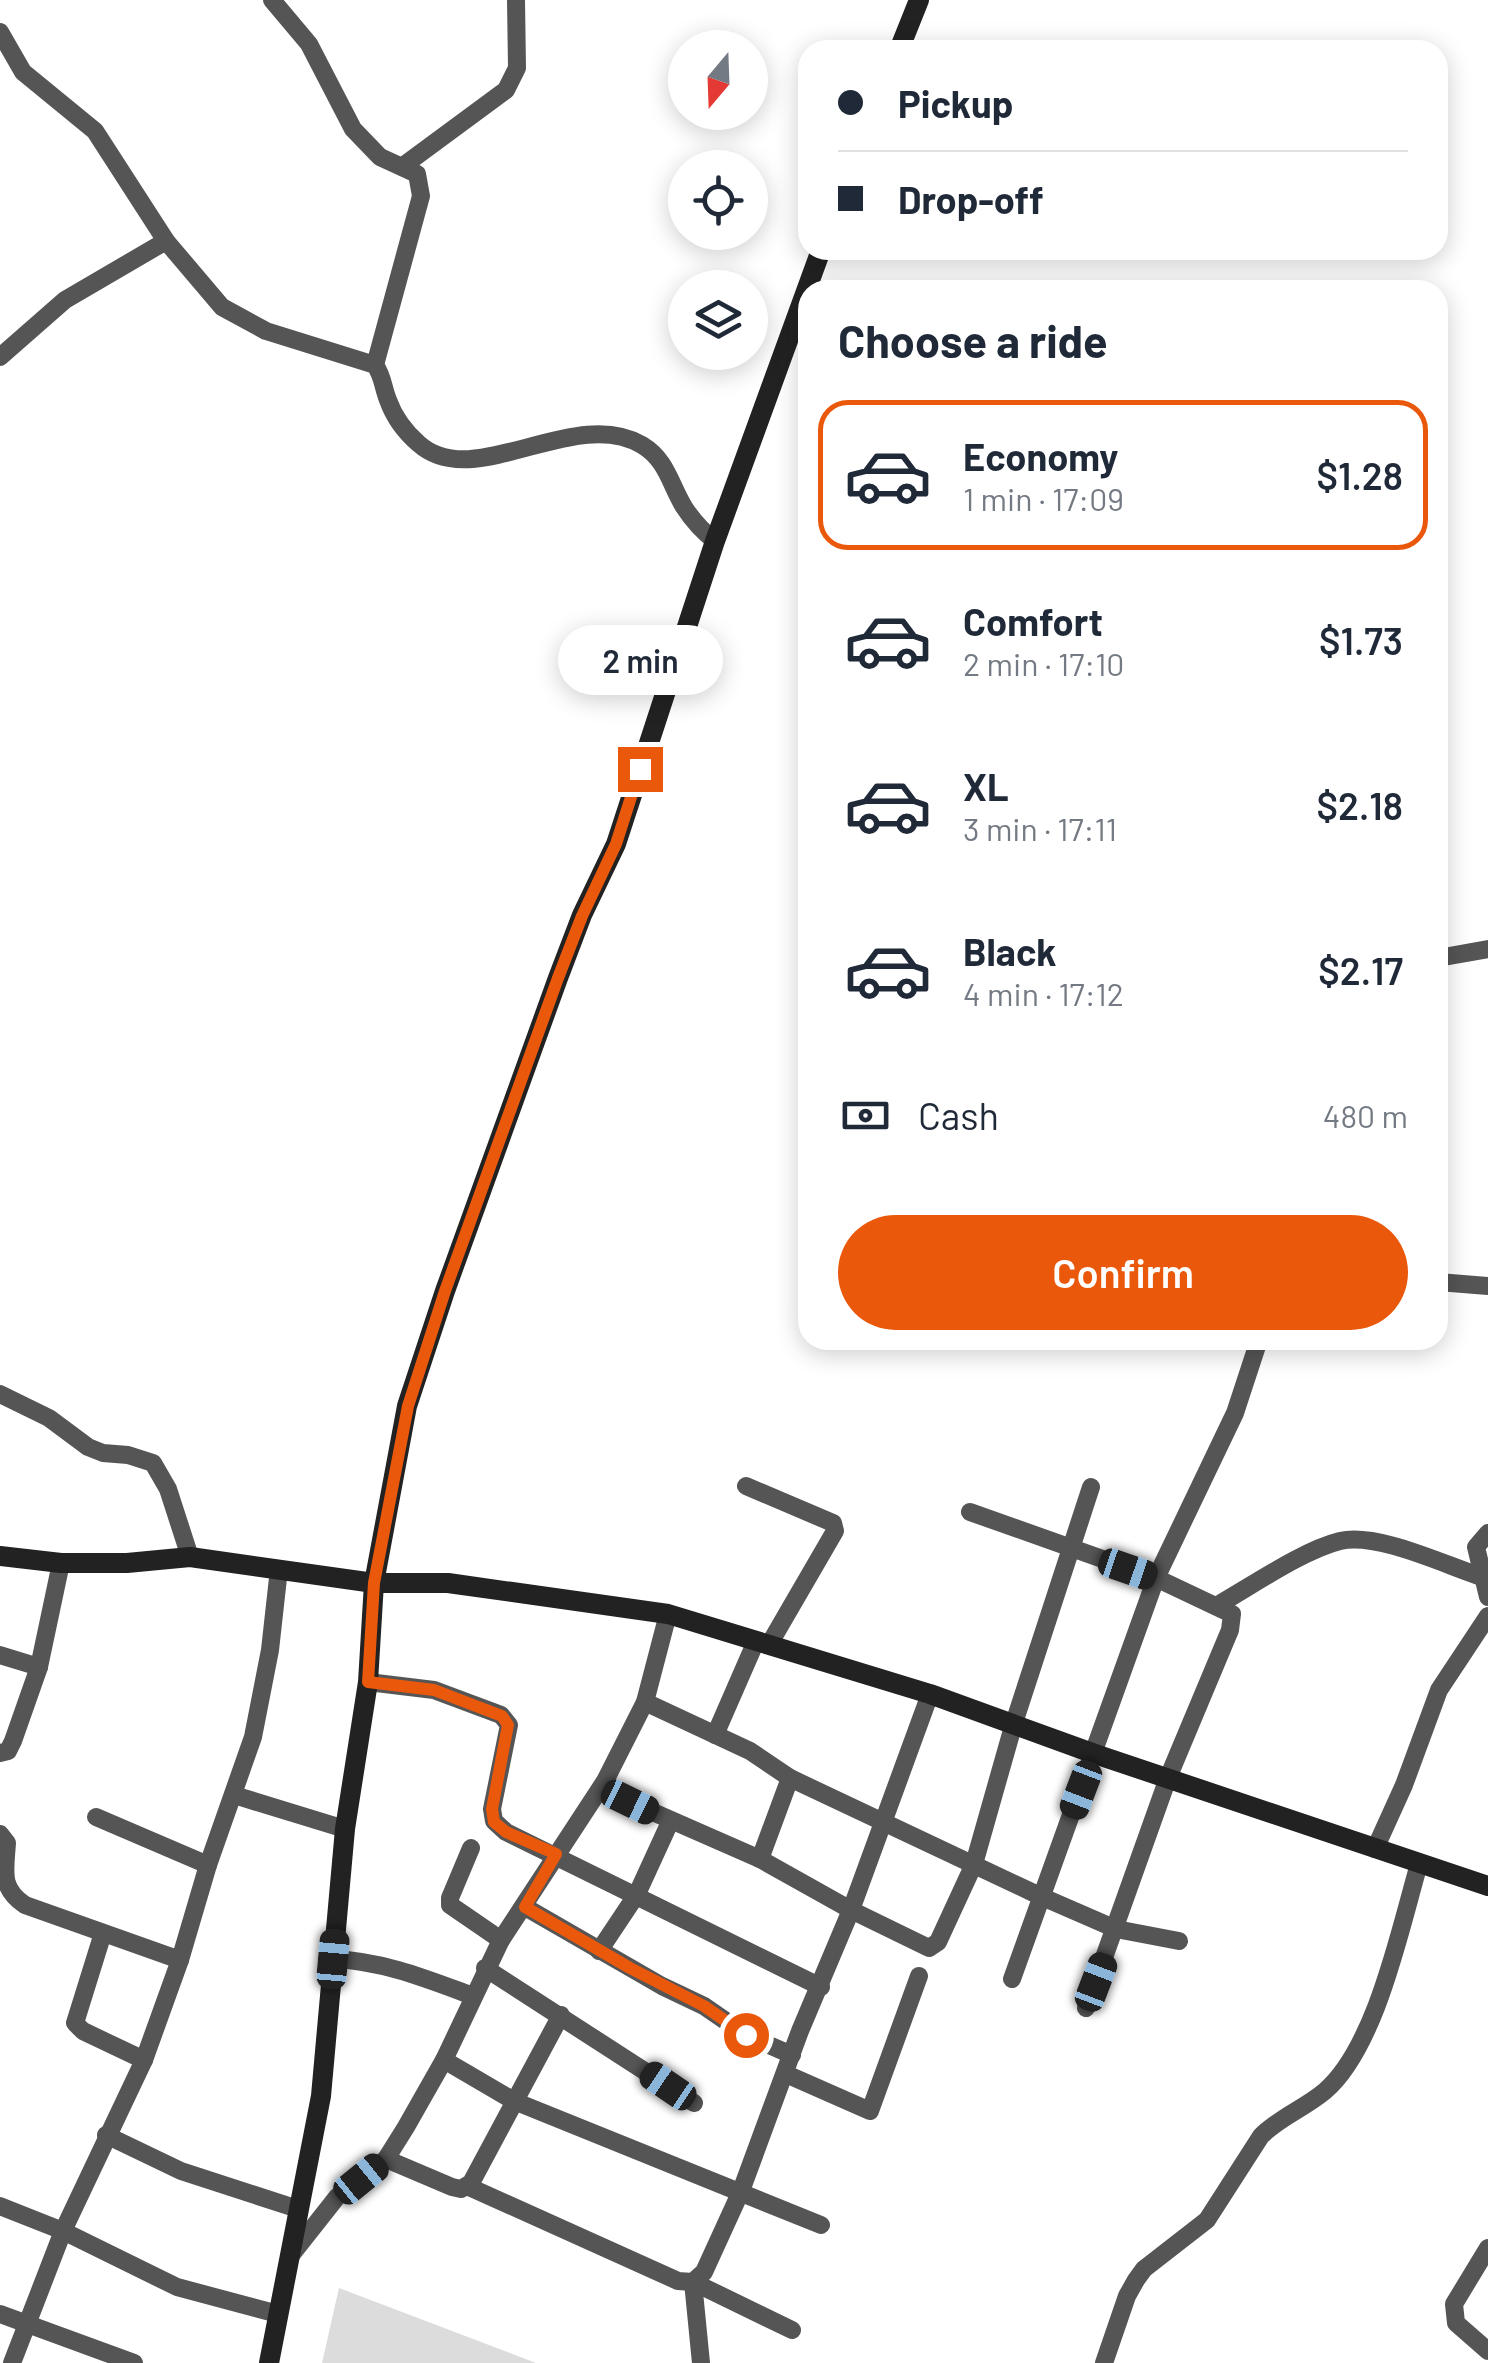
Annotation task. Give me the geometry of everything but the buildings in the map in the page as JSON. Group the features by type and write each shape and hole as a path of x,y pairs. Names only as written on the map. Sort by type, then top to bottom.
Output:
{"street":[{"path":"272,0 309,44 354,128 380,157 417,174 421,196 375,365"},
{"path":"404,166 506,90 517,68 516,0"},
{"path":"903,40 920,0"},
{"path":"0,32 23,72 95,131 166,241 222,308 266,332 375,365 396,419 422,447 448,457 479,458 576,435 608,432 642,445 664,464 682,504 714,541"},
{"path":"0,357 65,300 166,241"},
{"path":"270,2363 321,2096 345,1830 368,1682 374,1583 400,1438 429,1340 570,947 616,844 714,541 798,313"},
{"path":"1448,956 1488,949"},
{"path":"1448,1283 1488,1286"},
{"path":"1012,1980 1156,1578 1235,1413 1256,1350"},
{"path":"0,1394 49,1418 88,1447 152,1463 168,1489 190,1557"},
{"path":"715,1735 763,1642 836,1531 832,1523 746,1486"},
{"path":"630,1802 760,1858 851,1910 929,1948 938,1942 974,1864 1014,1723 1090,1487"},
{"path":"970,1512 1156,1578 1232,1614 1233,1620 1168,1778 1086,2008"},
{"path":"1488,1533 1476,1547 1488,1597"},
{"path":"1216,1606 1342,1540 1386,1545 1482,1577"},
{"path":"0,1556 62,1563 127,1563 190,1557 374,1583 448,1582 668,1614 930,1694 1095,1754 1488,1886"},
{"path":"0,1752 8,1751 13,1741 38,1668 62,1563"},
{"path":"12,2363 63,2232 144,2060 180,1960 208,1864 253,1737 270,1650 279,1568"},
{"path":"292,2254 336,2198 386,2160 444,2060 501,1940 605,1781 645,1702 668,1614"},
{"path":"1374,1850 1404,1786 1438,1690 1488,1616"},
{"path":"0,1655 38,1668"},
{"path":"368,1682 434,1690 502,1716 508,1725 492,1809 494,1822 506,1832 821,1987"},
{"path":"693,2282 704,2272 741,2191 930,1694"},
{"path":"645,1702 750,1751 790,1778 1040,1896 1116,1929 1179,1941"},
{"path":"760,1858 790,1778"},
{"path":"234,1795 345,1830"},
{"path":"96,1817 208,1864"},
{"path":"599,1951 637,1894 670,1822"},
{"path":"0,1834 7,1843 4,1881 10,1896 25,1905 180,1960"},
{"path":"471,1848 450,1905 501,1940"},
{"path":"1104,2363 1127,2296 1144,2270 1206,2220 1261,2136 1325,2091 1352,2060 1382,1988 1419,1864"},
{"path":"525,1907 704,2006 746,2035 792,2055"},
{"path":"103,1933 75,2023 83,2031 144,2060"},
{"path":"333,1959 360,1960 473,1996"},
{"path":"486,1968 694,2103"},
{"path":"786,2074 866,2111 873,2109 919,1976"},
{"path":"386,2160 452,2187 467,2186 478,2173 560,2015"},
{"path":"444,2060 514,2101 822,2225"},
{"path":"106,2135 181,2171 298,2209"},
{"path":"467,2186 678,2281 693,2282 792,2330"},
{"path":"0,2206 177,2287 278,2314"},
{"path":"1488,2248 1454,2304 1456,2323 1488,2351"},
{"path":"693,2282 701,2363"},
{"path":"0,2314 134,2363"}],"shaded area":[{"path":"339,2288 536,2363 322,2363"}],"route":[{"path":"640,769 616,844 558,978 445,1291 408,1406 374,1583 368,1682 434,1690 502,1716 508,1725 492,1809 494,1822 506,1832 556,1854 525,1907 704,2006 746,2035"}]}
